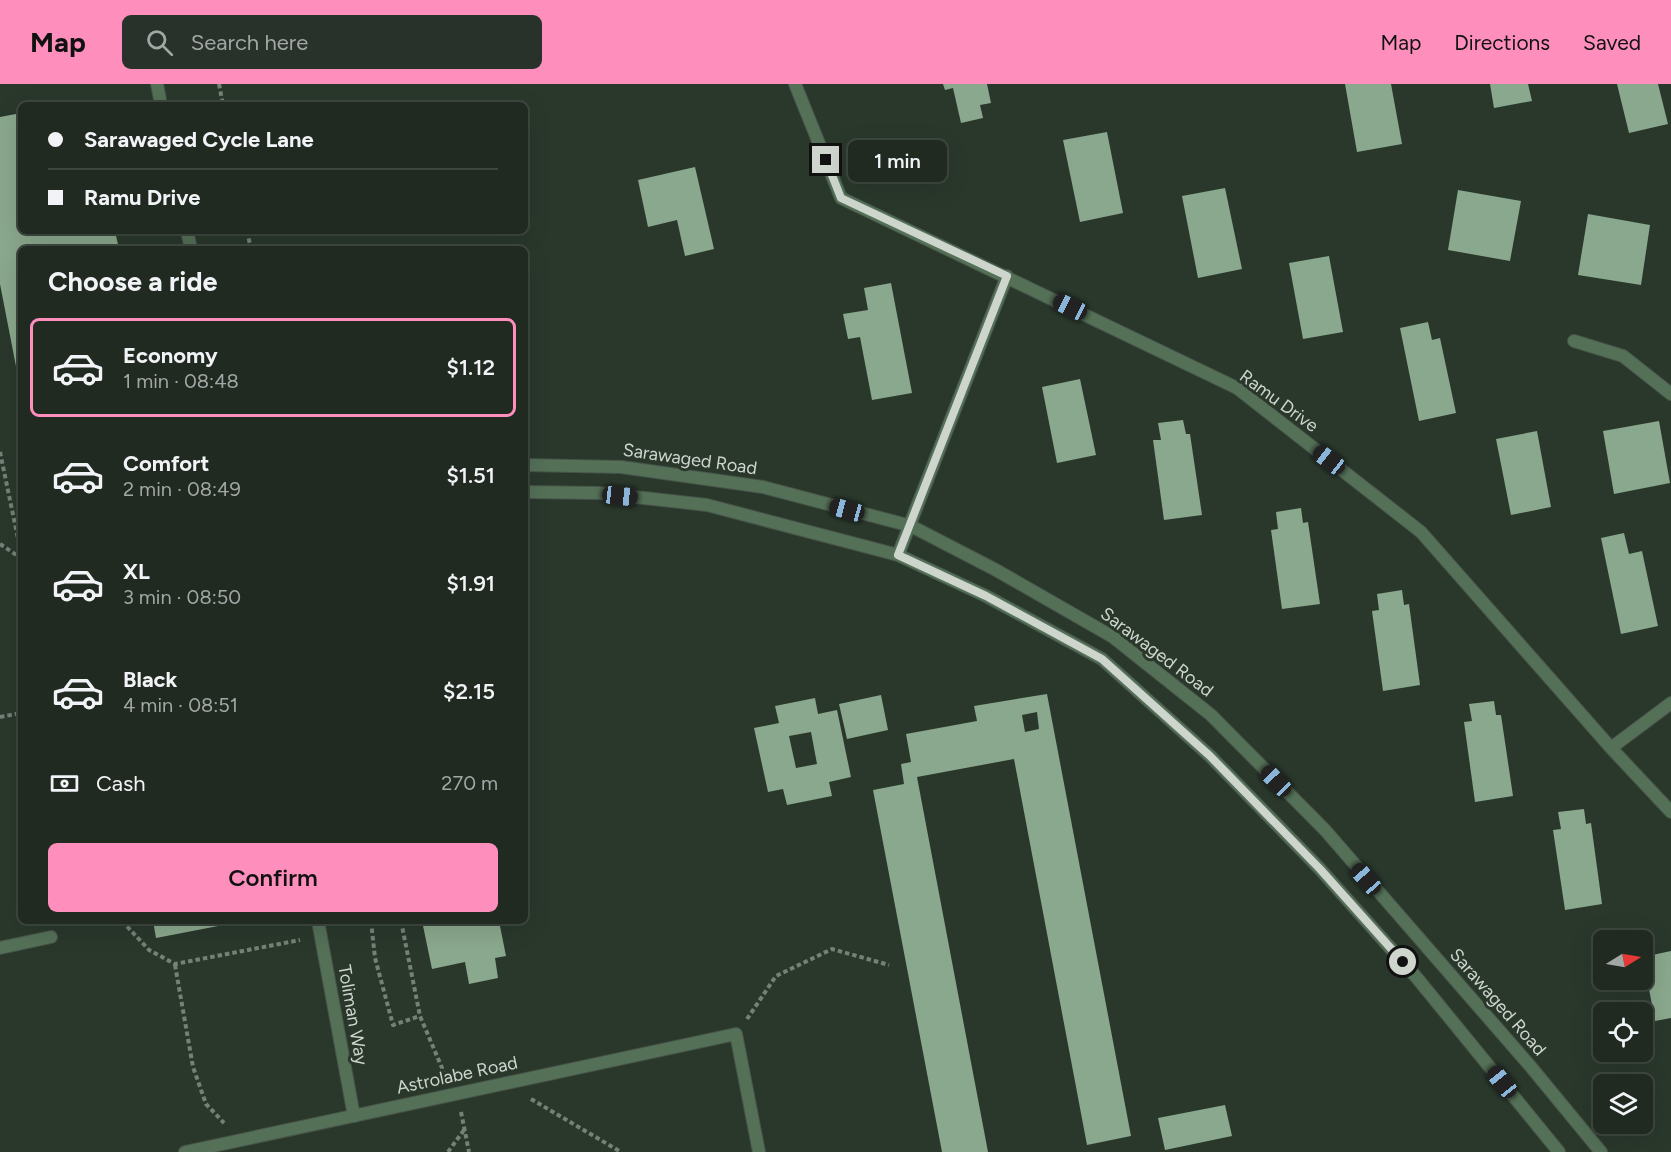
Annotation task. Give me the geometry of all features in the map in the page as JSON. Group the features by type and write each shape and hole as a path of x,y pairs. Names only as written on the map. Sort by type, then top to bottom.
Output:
{"street":[{"path":"157,84 160,102"},
{"name":"Ramu Drive","path":"795,84 841,198 1237,388 1421,532 1611,748 1671,812"},
{"path":"898,555 1007,276"},
{"path":"1574,341 1623,356 1671,394"},
{"name":"Sarawaged Road","path":"528,465 621,467 763,487 910,526 996,570 1113,637 1211,715 1325,830 1531,1067 1601,1152"},
{"path":"528,492 599,493 706,506 898,555 986,596 1102,659 1202,748 1320,869 1417,978 1559,1152"},
{"path":"1611,748 1671,703"},
{"name":"Toliman Way","path":"319,924 354,1116"},
{"path":"0,948 51,937"},
{"path":"736,1034 759,1152"},
{"name":"Astrolabe Road","path":"185,1152 736,1034"}],"path":[{"path":"219,84 222,102"},
{"path":"0,452 18,539"},
{"path":"0,544 18,553"},
{"path":"0,717 18,714"},
{"path":"125,924 149,950 175,964 321,936"},
{"path":"371,924 375,958 393,1025 420,1016"},
{"path":"402,924 420,1016 447,1078 457,1094 469,1152"},
{"path":"736,1034 776,976 832,949 889,965"},
{"path":"175,964 193,1067 206,1104 240,1141"},
{"path":"505,1083 621,1152"},
{"path":"448,1152 465,1130"}],"building":[{"path":"943,84 987,84 991,103 980,105 983,118 961,123 953,88 945,90"},
{"path":"1345,84 1391,84 1402,144 1357,152"},
{"path":"1490,84 1528,84 1532,101 1494,108"},
{"path":"1617,84 1658,84 1668,124 1629,133"},
{"path":"18,114 18,234 116,234 118,246 18,246 18,377 0,284 0,117"},
{"path":"1107,132 1123,213 1080,222 1063,140"},
{"path":"695,167 714,249 685,256 677,220 648,227 638,180"},
{"path":"1225,188 1242,269 1198,278 1182,196"},
{"path":"1458,190 1521,201 1510,261 1448,250"},
{"path":"1588,214 1650,225 1641,285 1578,275"},
{"path":"1329,256 1343,332 1303,339 1289,263"},
{"path":"891,283 912,393 872,400 860,337 848,339 843,314 868,310 864,288"},
{"path":"1428,322 1432,340 1440,338 1456,413 1419,421 1400,328"},
{"path":"1080,379 1096,455 1057,463 1042,387"},
{"path":"1183,420 1186,434 1190,434 1202,515 1164,520 1153,440 1161,440 1158,423"},
{"path":"1659,421 1670,483 1614,494 1603,431"},
{"path":"1537,431 1551,507 1511,515 1496,439"},
{"path":"1301,508 1303,523 1308,522 1320,604 1282,609 1271,530 1278,529 1276,512"},
{"path":"1624,533 1629,554 1642,551 1658,626 1621,634 1601,538"},
{"path":"1402,590 1404,605 1409,604 1420,685 1383,691 1372,611 1379,610 1377,594"},
{"path":"1047,694 1131,1136 1087,1145 1014,759 917,777 988,1152 942,1152 873,790 904,784 901,764 911,762 906,734 977,721 974,706","holes":["1037,712 1039,729 1025,732 1022,715"]},
{"path":"881,695 888,730 847,739 839,704"},
{"path":"815,698 818,714 837,710 851,777 829,782 832,796 787,805 783,789 768,792 754,728 779,723 775,706","holes":["811,732 817,764 796,768 789,736"]},
{"path":"1494,701 1496,715 1501,715 1513,796 1475,802 1464,722 1472,721 1469,704"},
{"path":"1584,809 1586,824 1591,823 1602,904 1565,910 1553,830 1561,829 1558,812"},
{"path":"154,924 229,924 156,938"},
{"path":"423,924 500,924 506,956 495,958 498,978 469,984 465,962 432,969"},
{"path":"1671,951 1671,1018 1655,1021 1649,990 1653,990 1653,955"},
{"path":"1225,1105 1232,1136 1165,1150 1158,1118"}],"route":[{"path":"826,160 841,198 1007,276 898,555 986,596 1102,659 1210,756 1320,869 1403,962"}]}
